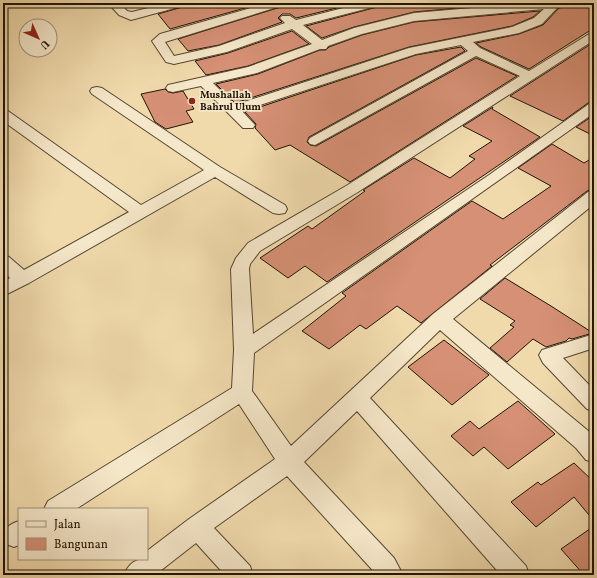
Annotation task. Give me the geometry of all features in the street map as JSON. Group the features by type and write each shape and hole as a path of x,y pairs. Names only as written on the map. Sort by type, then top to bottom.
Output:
{"street":[{"path":"114,3 123,13 131,16 182,3"},
{"path":"322,46 294,24 272,4 215,23 164,37 158,41 170,59 174,60 223,49 294,24 377,3"},
{"path":"233,110 400,55 529,25 544,17 561,4"},
{"path":"173,88 252,70 322,46 358,31 414,17 561,4"},
{"path":"391,575 385,566 288,462 242,392 244,350 240,269 242,262 254,248 352,189 594,34"},
{"path":"464,41 476,51 528,75"},
{"path":"315,141 476,51"},
{"path":"204,81 248,125"},
{"path":"97,91 215,170 279,209"},
{"path":"244,350 494,178 594,106"},
{"path":"3,114 140,212"},
{"path":"3,290 215,170"},
{"path":"136,575 197,527 288,462 440,319 594,196"},
{"path":"3,261 23,278"},
{"path":"440,319 590,443"},
{"path":"594,341 549,355 550,358 594,403"},
{"path":"58,508 242,392"},
{"path":"357,397 517,575"},
{"path":"197,527 241,575"}],"building":[{"path":"190,3 263,3 170,29 158,14 186,6"},
{"path":"288,3 357,3 296,18 290,14 282,14 278,18 282,22 219,45 188,51 178,39 284,6"},
{"path":"384,3 513,3 414,12 354,27 322,38 306,26 381,6"},
{"path":"576,3 594,3 594,28 529,69 481,47 476,43 519,34 543,25 559,8 572,6"},
{"path":"540,11 533,17 512,26 409,47 235,103 216,84 258,74 320,50 326,50 329,47 362,35 414,22"},
{"path":"292,31 309,44 248,66 206,75 195,61 228,53"},
{"path":"594,42 594,102 588,103 563,121 510,96"},
{"path":"461,47 465,51 309,137 307,142 310,145 316,146 476,58 517,76 350,182 290,145 275,150 255,128 256,124 245,112 416,55"},
{"path":"165,89 168,92 173,93 183,91 194,109 186,111 193,122 166,129 155,122 141,94"},
{"path":"493,107 492,109 540,137 327,282 305,266 288,278 260,258 308,226 312,229 365,191 363,190 414,158 450,178 475,159 469,156 492,141 463,126"},
{"path":"594,115 594,136 576,127"},
{"path":"552,144 584,163 594,157 594,188 587,191 490,265 492,266 421,323 397,306 366,329 360,325 329,349 302,331 346,296 342,293 472,201 503,219 551,186 518,168"},
{"path":"505,278 593,333 572,339 569,338 566,341 546,347 533,339 507,362 490,348 514,327 510,325 515,321 480,299"},
{"path":"444,340 489,375 452,405 408,367"},
{"path":"518,401 555,434 508,469 484,447 473,456 451,436 470,421 479,429"},
{"path":"574,463 594,482 594,521 574,497 536,527 511,502 538,482 541,485"},
{"path":"594,526 594,568 584,575 561,549"}],"place":[{"name":"Mushallah Bahrul Ulum","path":"192,101"}]}
